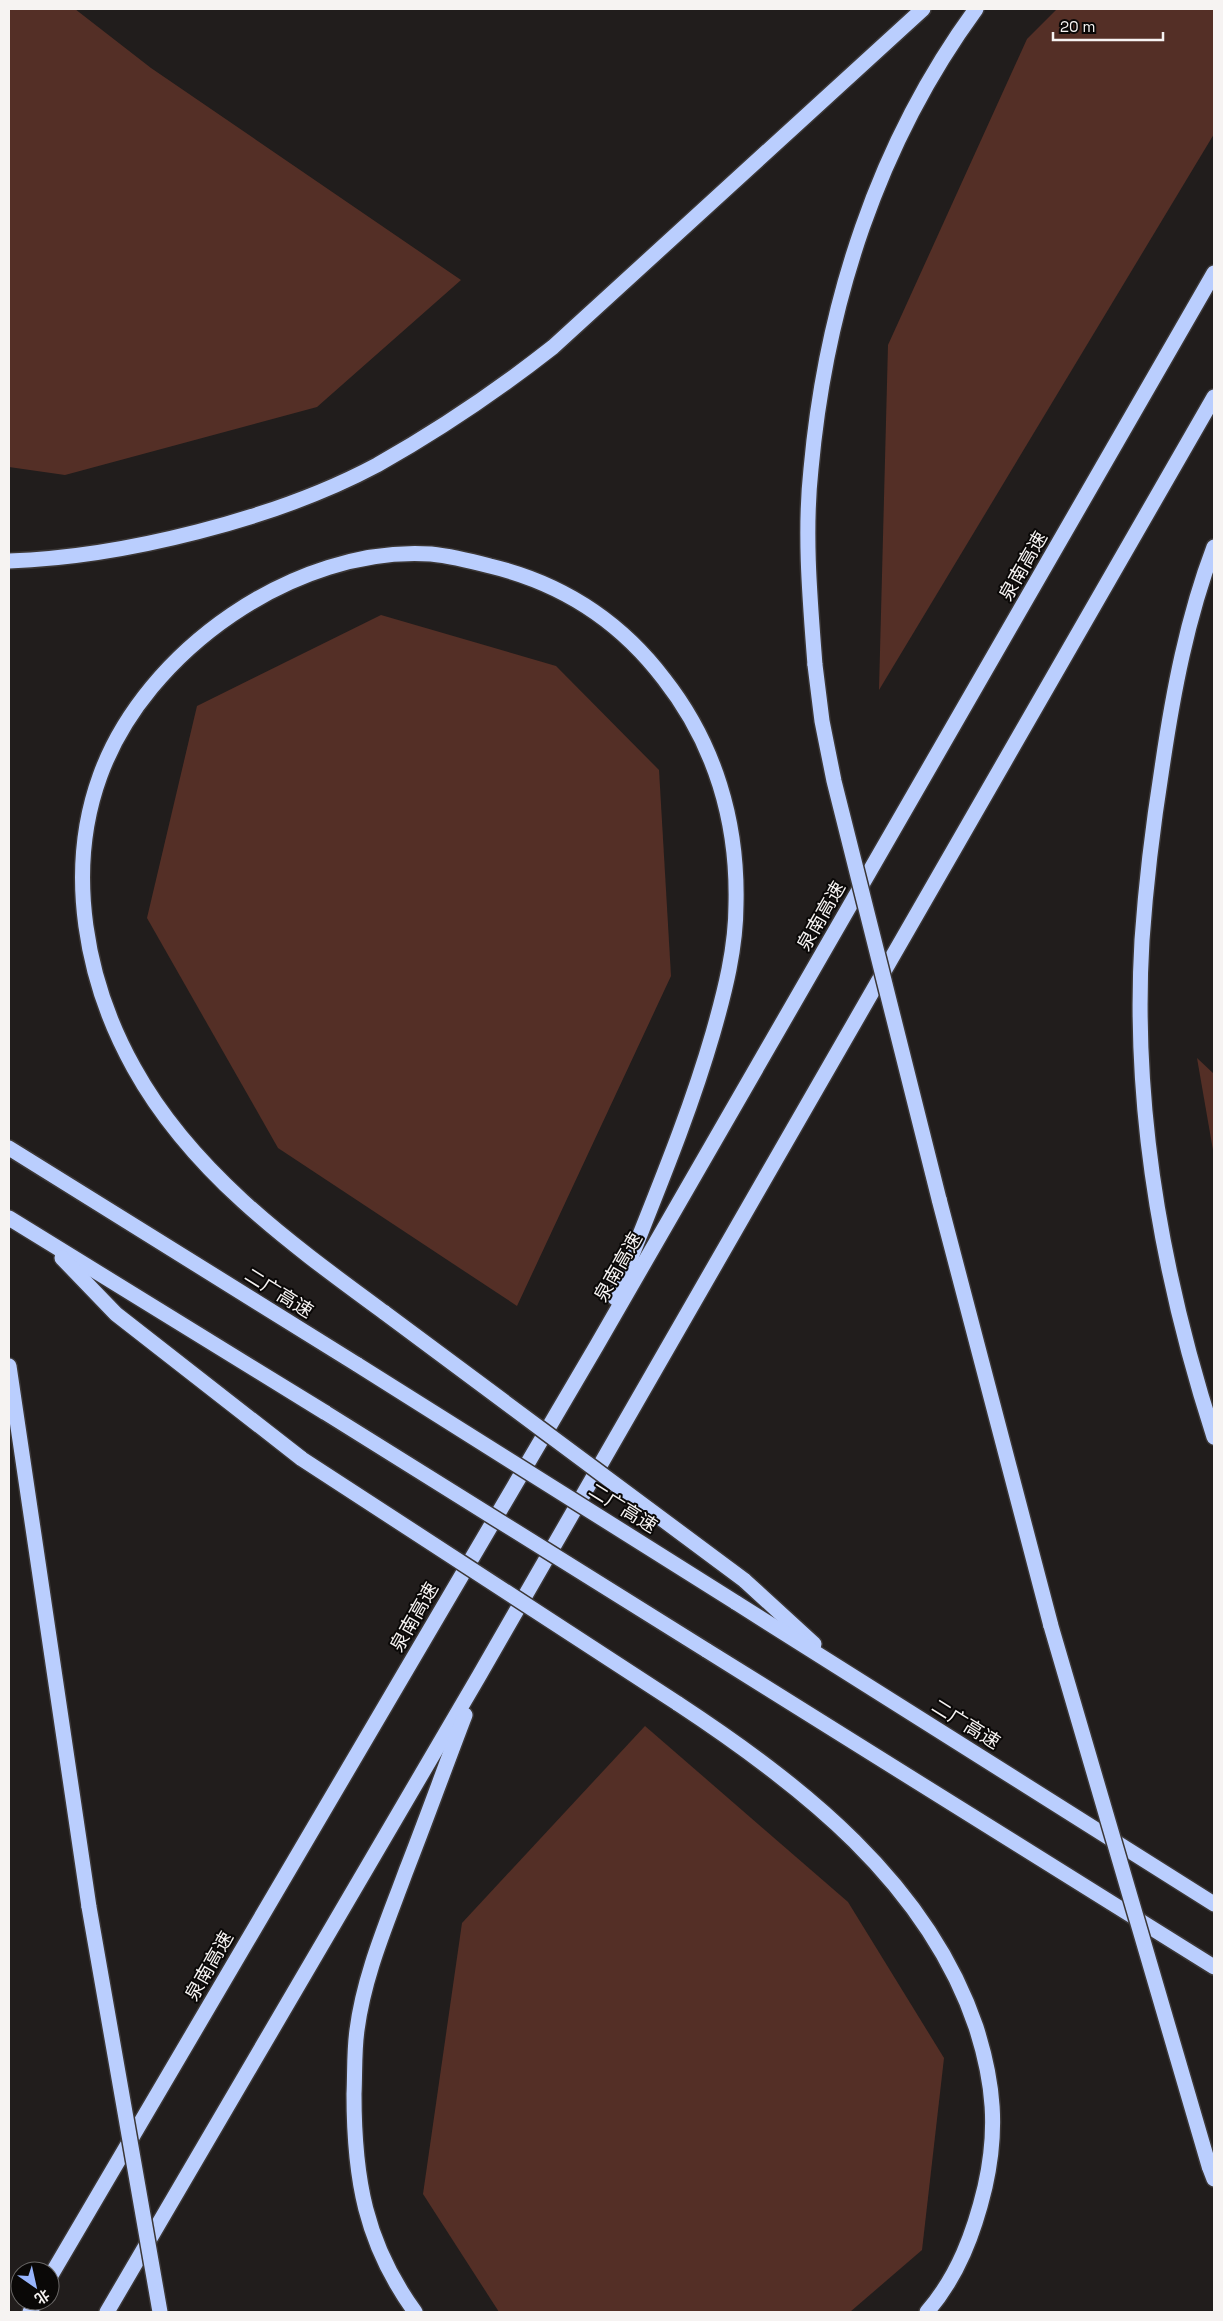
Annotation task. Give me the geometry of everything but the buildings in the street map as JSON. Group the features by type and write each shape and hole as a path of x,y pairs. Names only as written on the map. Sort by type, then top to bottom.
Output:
{"highway":[{"path":"9,561 56,557 110,549 163,540 214,527 321,491 375,466 437,430 497,390 553,347 923,9"},
{"path":"976,9 927,82 895,145 846,272 830,336 810,470 810,588 815,665 822,721 834,781 1051,1626 1212,2172"},
{"name":"泉南高速","path":"60,2261 597,1345 1214,273"},
{"path":"108,2312 479,1676 1214,397"},
{"path":"1214,547 1182,649 1160,775 1148,866 1142,942 1142,1026 1145,1104 1166,1253 1201,1396 1214,1437"},
{"path":"597,1345 690,1106 720,1008 731,959 736,910 736,859 729,811 716,772 701,736 679,698 652,663 624,633 590,607 553,587 513,571 473,561 429,554 382,557 332,566 284,584 240,607 193,644 150,687 118,737 99,777 87,826 82,878 86,927 96,979 113,1027 136,1072 164,1115 193,1152 233,1192 315,1262 744,1580 843,1670"},
{"name":"二广高速","path":"9,1148 358,1365 1214,1904"},
{"path":"9,1218 326,1413 1214,1967"},
{"path":"47,1242 116,1314 302,1459 677,1703 765,1765 804,1795 842,1829 875,1862 904,1896 956,1976 987,2063 993,2112 990,2163 979,2210 964,2255 937,2300 926,2312"},
{"path":"9,1366 89,1907 160,2312"},
{"path":"415,2312 396,2286 376,2243 361,2194 354,2140 357,2030 369,1976 386,1924 479,1676"}],"shaded area":[{"path":"9,9 75,9 151,68 461,280 317,407 65,475 9,467"},
{"path":"1057,9 1214,9 1214,134 879,690 888,345 1027,39"},
{"path":"381,615 556,666 659,770 671,976 517,1306 278,1148 147,918 197,706"},
{"path":"1197,1058 1214,1074 1214,1156"},
{"path":"645,1726 848,1902 944,2058 922,2250 850,2312 499,2312 423,2194 462,1923"}]}
